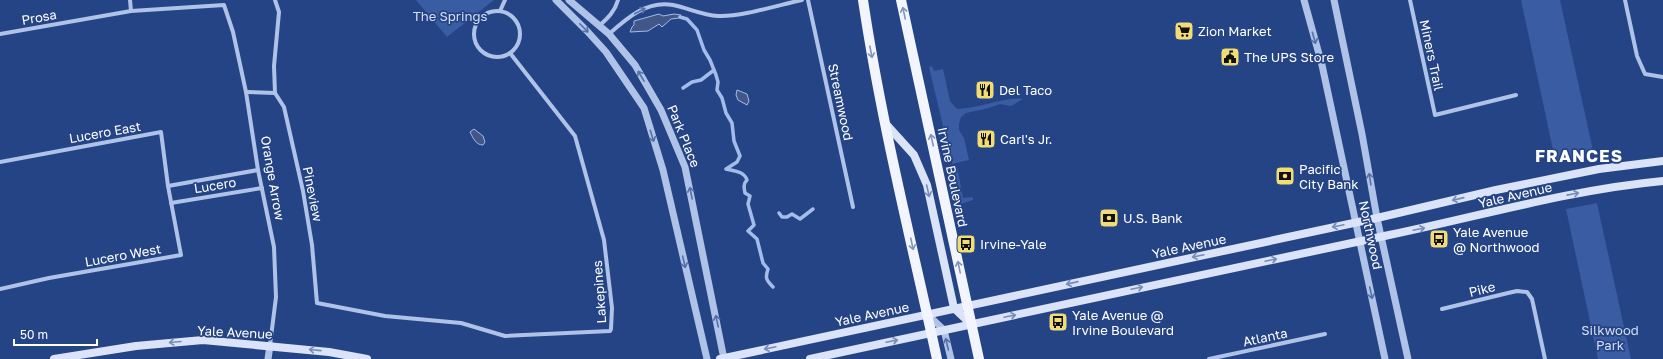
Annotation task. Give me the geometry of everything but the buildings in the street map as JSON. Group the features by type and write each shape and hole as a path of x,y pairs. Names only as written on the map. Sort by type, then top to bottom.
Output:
{"main road":[{"path":"863,0 868,38 937,359"},
{"name":"Irvine Boulevard","path":"901,0 979,359"},
{"path":"886,124 914,155 922,170 927,185 954,308 971,324"},
{"name":"Yale Avenue","path":"723,359 967,305 1376,218 1496,190 1599,169 1663,161"},
{"name":"Yale Avenue","path":"810,359 1381,237 1556,198 1628,185 1663,182"},
{"name":"Yale Avenue","path":"54,359 136,346 203,340 270,345 329,352 367,359"}],"street":[{"path":"130,0 131,10"},
{"name":"Pineview","path":"275,0 279,12 274,66 275,93 284,107 303,191 312,245 317,303"},
{"path":"500,11 505,0"},
{"path":"556,0 606,52 644,108 663,170 707,359"},
{"name":"Park Place","path":"569,0 600,25 635,65 661,110 685,167 723,359"},
{"path":"600,25 608,19 616,7 618,0"},
{"path":"609,34 630,16 649,6 661,4 673,5 696,12 724,15 802,0"},
{"name":"Streamwood","path":"808,0 853,207"},
{"name":"Northwood","path":"1304,0 1322,65 1385,359"},
{"name":"Northwood","path":"1334,0 1361,127 1376,218 1408,359"},
{"name":"Miners Trail","path":"1410,0 1435,115 1516,95"},
{"path":"1625,0 1637,56 1645,74 1663,78"},
{"name":"Prosa","path":"0,34 131,10 224,5"},
{"name":"Orange Arrow","path":"224,5 233,32 246,92 258,170 274,247 276,297 268,359"},
{"path":"500,11 514,20 518,26 518,41 515,48 510,53 497,57 490,56 484,53 475,42 475,28 477,22 488,13 500,11"},
{"name":"Lakepines","path":"317,303 385,316 461,323 506,336 610,331 612,329 612,308 604,240 575,136 510,53"},
{"path":"246,92 275,93"},
{"name":"Lucero East","path":"0,162 161,132 168,186"},
{"name":"Lucero","path":"168,186 258,170"},
{"name":"Lucero West","path":"0,289 49,278 181,255 168,186"},
{"name":"Lucero","path":"171,203 262,188"},
{"name":"Pike","path":"1442,309 1517,291 1527,292 1532,299 1545,359"},
{"path":"927,314 944,330 951,359"},
{"name":"Atlanta","path":"1210,359 1324,334"}],"green space":[{"name":"The Springs","path":"416,0 494,0 447,37"},
{"path":"1521,0 1560,0 1594,155 1556,164"},
{"path":"932,66 934,71 943,69 950,101 957,109 974,107 1008,99 1023,99 1011,106 1000,104 966,113 961,117 959,130 964,138 969,160 952,164 929,67"},
{"path":"957,166 963,198 973,197 973,200 960,204 952,167"},
{"name":"Silkwood Park","path":"1597,203 1631,359 1598,359 1566,209"}],"shaded area":[{"path":"659,14 663,16 674,14 681,15 679,18 671,19 662,27 659,24 648,31 630,32 634,25 634,21"},
{"path":"737,90 747,94 749,101 747,105 738,100 736,95"},
{"path":"474,129 483,136 485,142 483,145 472,137 470,132"}],"waterway":[{"path":"680,17 687,19 697,30 704,50 716,75 718,82 717,90 722,98 726,113 732,123 734,141 740,156 737,162 726,169 741,173 746,177 747,180 744,185 744,189 745,193 750,196 748,204 754,225 748,231 757,239 763,263 768,269 767,279 773,287"},
{"path":"683,88 692,82 701,80 714,70"},
{"path":"779,213 782,217 787,217 792,214 800,219 813,209"}],"place":[{"name":"Zion Market","path":"1184,31"},
{"name":"The UPS Store","path":"1230,57"},
{"name":"Del Taco","path":"985,90"},
{"name":"Carl's Jr.","path":"986,139"},
{"name":"Pacific City Bank","path":"1285,176"},
{"name":"U.S. Bank","path":"1109,218"},
{"name":"Yale Avenue @ Northwood","path":"1439,239"},
{"name":"Irvine-Yale","path":"966,244"},
{"name":"Yale Avenue @ Irvine Boulevard","path":"1058,322"}],"district":[{"name":"FRANCES","path":"1579,155"}]}
